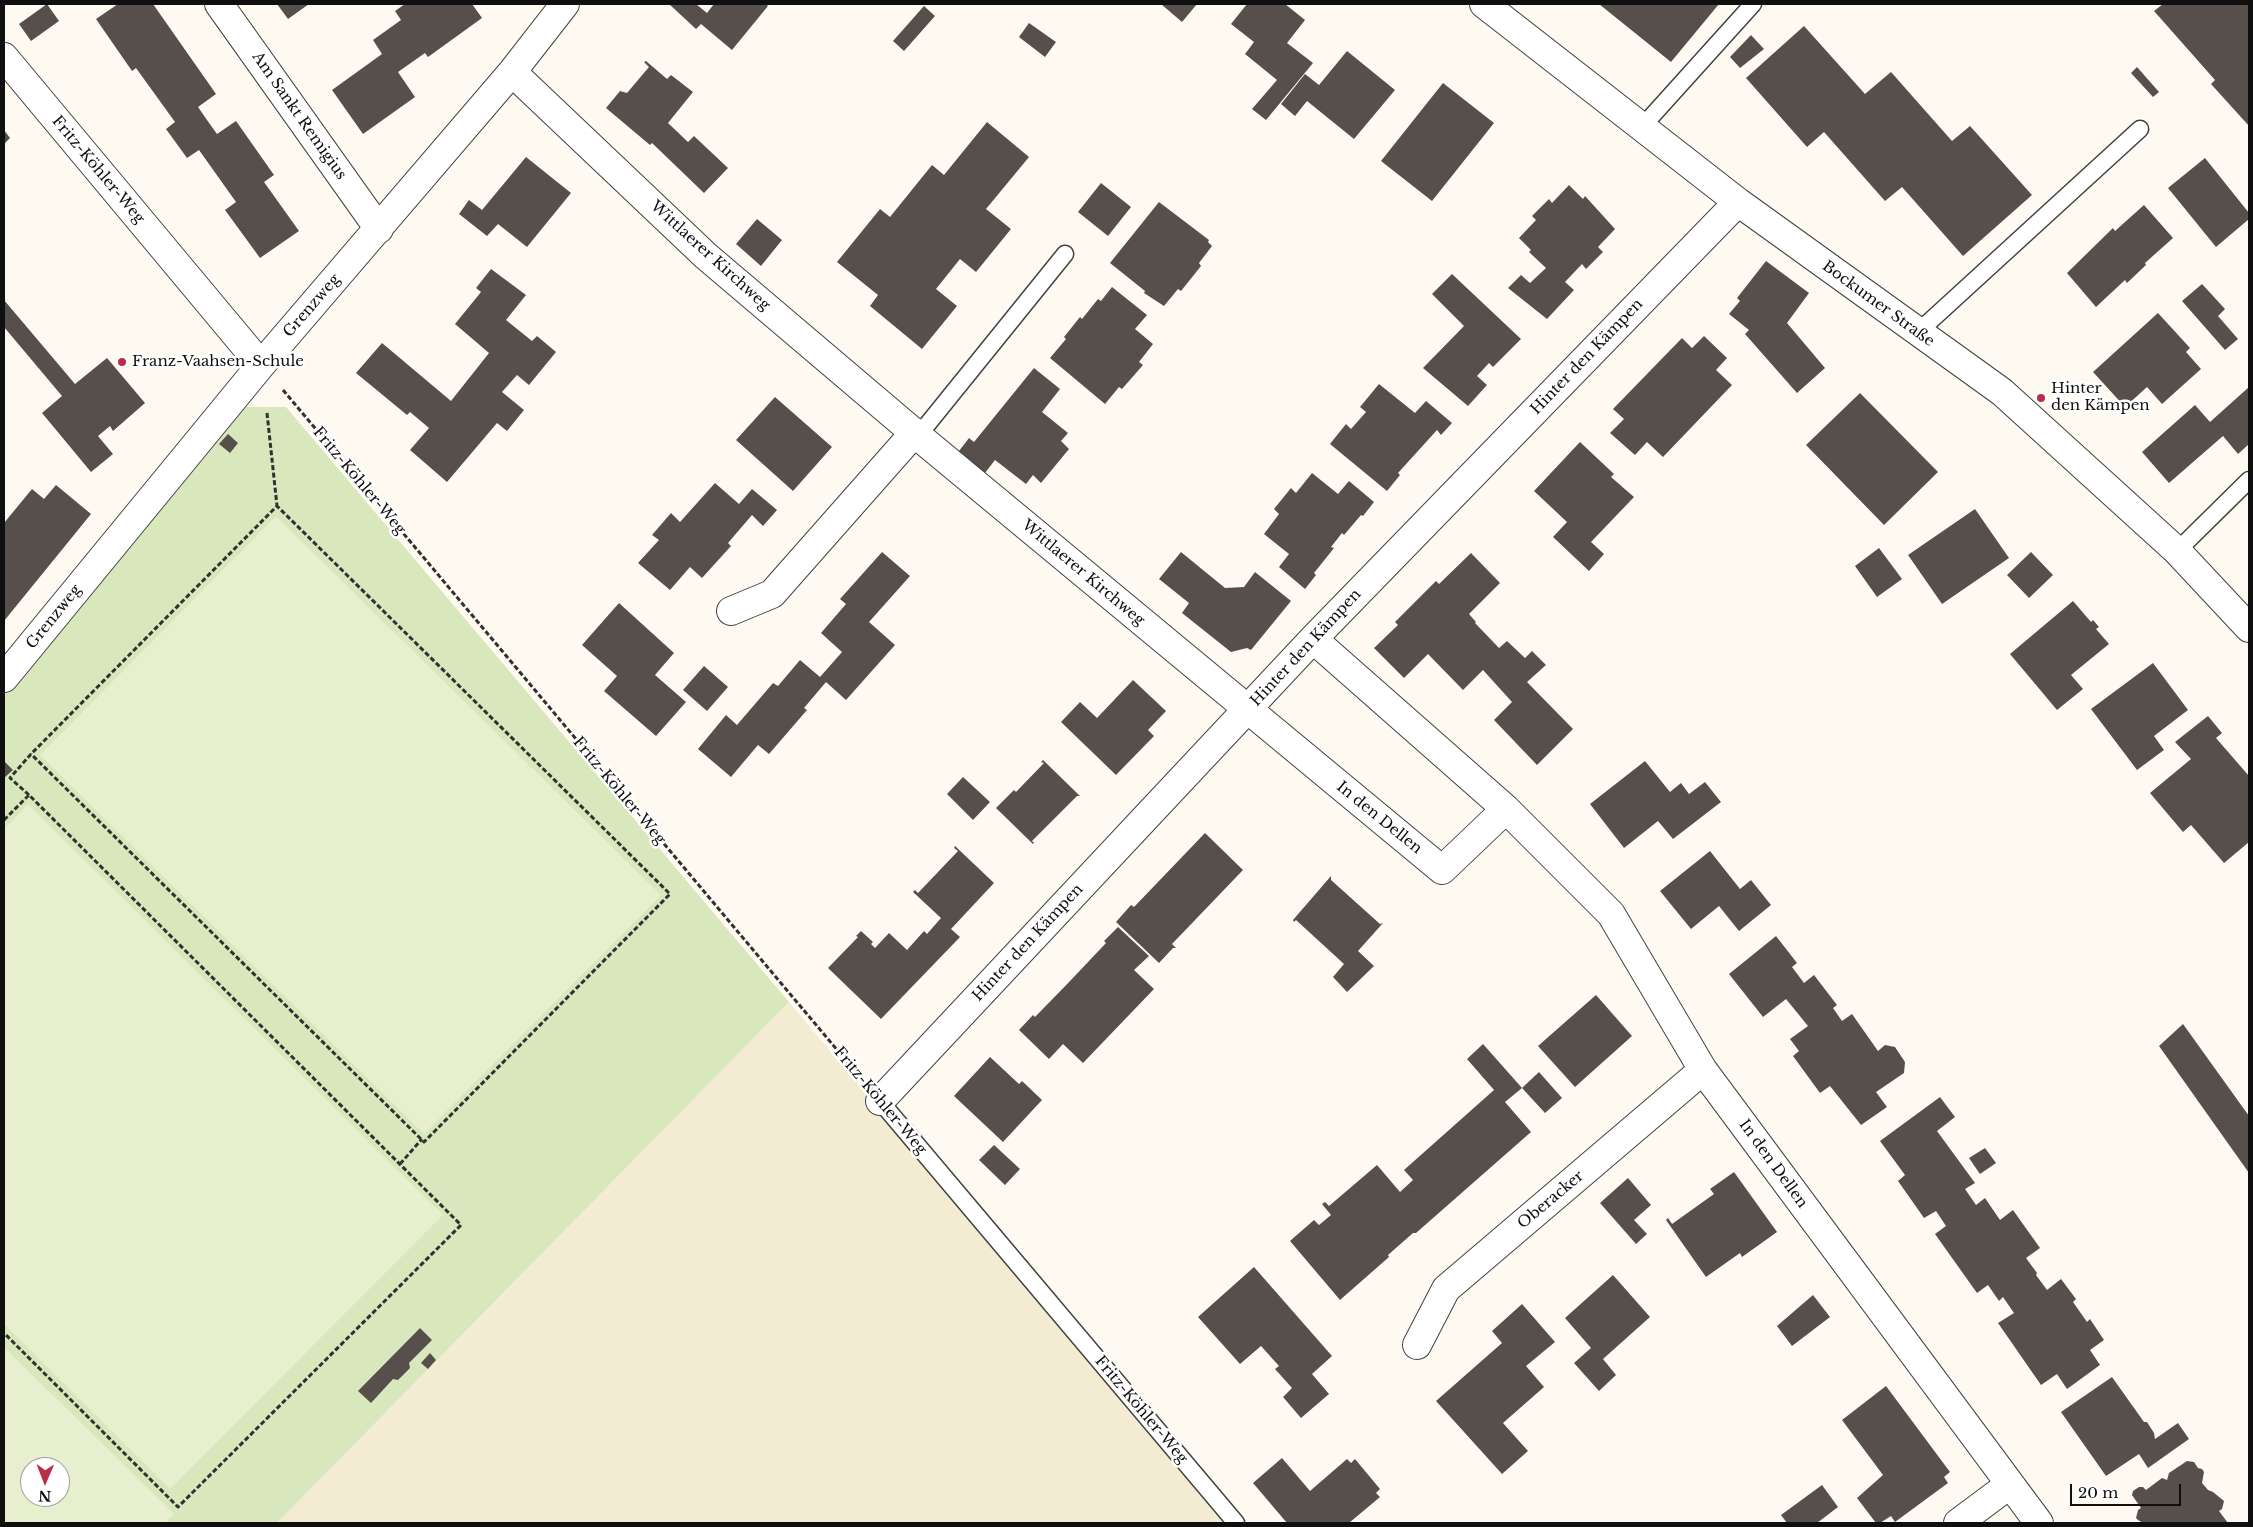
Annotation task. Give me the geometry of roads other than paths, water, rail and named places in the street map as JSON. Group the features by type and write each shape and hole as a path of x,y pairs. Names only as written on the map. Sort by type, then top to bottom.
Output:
{"street":[{"name":"Am Sankt Remigius","path":"219,4 379,229"},
{"name":"Grenzweg","path":"4,678 261,365 512,72 565,4"},
{"name":"Bockumer Straße","path":"1484,4 1738,202 1917,333 2002,392 2177,551 2249,628"},
{"name":"Fritz-Köhler-Weg","path":"4,58 261,365"},
{"name":"Wittlaerer Kirchweg","path":"512,72 706,256 1247,710"},
{"name":"Hinter den Kämpen","path":"880,1100 1313,639 1738,202"},
{"path":"731,612 772,594 916,434"},
{"name":"In den Dellen","path":"1313,639 1506,809 1611,914 1703,1070 2039,1523"},
{"name":"In den Dellen","path":"1247,710 1442,870 1506,809"},
{"name":"Oberacker","path":"1418,1345 1446,1289 1703,1070"},
{"path":"1958,1523 2009,1485"}],"lane":[{"path":"1642,127 1753,4"},
{"path":"1917,333 2140,129"},
{"path":"916,434 1065,254"},
{"path":"2177,551 2249,480"},
{"name":"Fritz-Köhler-Weg","path":"880,1100 1236,1523"}],"place":[{"name":"Franz-Vaahsen-Schule","path":"122,362"},
{"name":"Hinter den Kämpen","path":"2041,398"}]}
